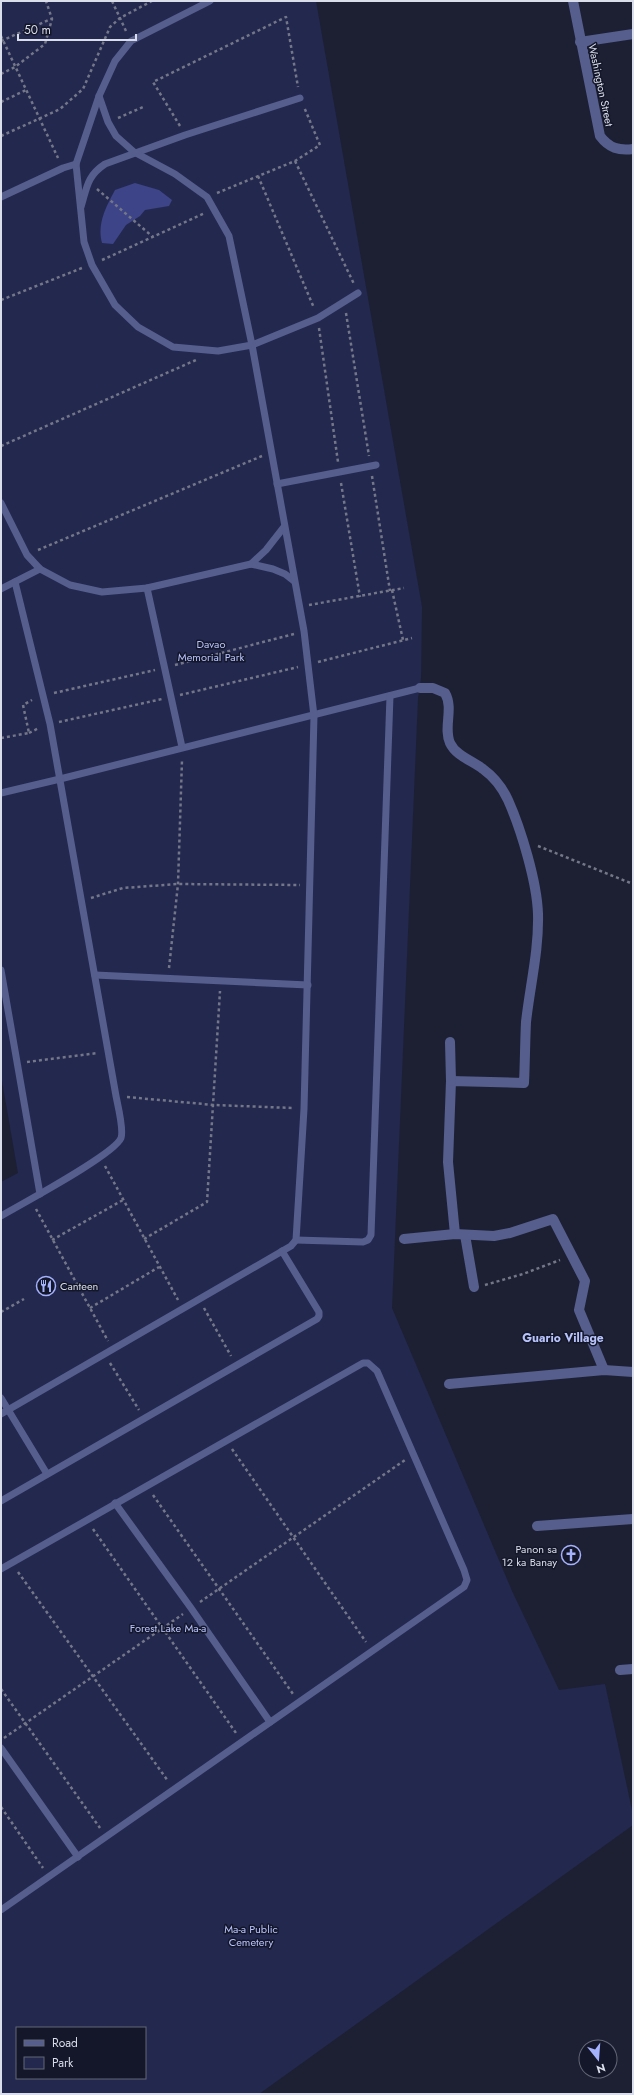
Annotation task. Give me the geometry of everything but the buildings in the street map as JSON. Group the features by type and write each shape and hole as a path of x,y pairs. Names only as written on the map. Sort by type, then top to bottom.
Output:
{"street":[{"name":"Washington Street","path":"573,1 600,136 606,144 615,148 633,148"},
{"path":"580,42 633,34"},
{"path":"420,688 433,688 444,693 450,707 448,735 450,743 456,750 493,776 502,788 514,816 534,883 538,913 535,962 526,1022 524,1083 451,1081"},
{"path":"450,1042 451,1081 448,1162 455,1234"},
{"path":"404,1239 455,1234 499,1235 526,1229 553,1219 585,1281 579,1310 604,1370"},
{"path":"465,1235 474,1287"},
{"path":"449,1384 604,1370 633,1372"},
{"path":"537,1526 633,1519"},
{"path":"620,1670 633,1669"}],"lane":[{"path":"210,1 131,41 114,62 99,96 76,164 84,242 92,265 115,305 138,327 173,347 218,351 252,345 318,318 358,293"},
{"path":"1,1414 291,1246 296,1240 304,1109 314,716 304,631 298,606 252,345 229,236 215,208 207,197 175,174 134,152 116,136 108,122 99,96"},
{"path":"80,211 88,182 94,171 106,164 134,152 300,98"},
{"path":"1,197 63,168 76,164"},
{"path":"277,484 373,466"},
{"path":"1,503 27,555 40,569 70,585 102,592 147,588 251,564 273,569 285,574 294,581"},
{"path":"251,564 266,550 284,526"},
{"path":"1,589 40,569"},
{"path":"1,1216 100,1157 116,1145 121,1137 116,1096 50,724 15,582"},
{"path":"147,588 182,747"},
{"path":"1,793 60,780 182,747 314,716 420,688"},
{"path":"296,1240 363,1242 368,1240 371,1236 390,696"},
{"path":"1,970 40,1194"},
{"path":"95,975 308,985"},
{"path":"1,1501 144,1420 236,1365 317,1320 319,1316 282,1251"},
{"path":"1,1569 363,1362 368,1363 377,1371 464,1570 466,1584 1,1910"},
{"path":"1,1398 47,1474"},
{"path":"115,1503 191,1608 270,1722"},
{"path":"1,1748 78,1856"}],"path":[{"path":"1,74 15,67 45,44 52,19 46,1"},
{"path":"112,1 131,41"},
{"path":"1,136 60,109 83,89 110,27 120,18 152,1"},
{"path":"185,135 153,82 286,16 300,98 320,145 295,160 207,197"},
{"path":"2,41 52,19"},
{"path":"1,36 2,41 63,168"},
{"path":"1,102 26,90"},
{"path":"108,122 143,107"},
{"path":"295,160 358,293"},
{"path":"258,176 318,318 339,472 360,597"},
{"path":"107,198 137,221 153,237"},
{"path":"1,300 92,265 215,208"},
{"path":"344,303 373,466 391,590 403,641"},
{"path":"1,446 218,351"},
{"path":"27,555 272,452"},
{"path":"298,606 360,597 404,588"},
{"path":"29,733 22,704 43,695 165,668 304,631"},
{"path":"1,738 29,733 50,724 308,665 412,638"},
{"path":"168,978 178,884 182,747"},
{"path":"521,838 633,884"},
{"path":"81,902 123,888 178,884 310,886"},
{"path":"144,1240 207,1202 221,981"},
{"path":"17,1064 108,1052"},
{"path":"116,1096 214,1104 304,1109"},
{"path":"100,1157 144,1240 183,1308"},
{"path":"31,1199 52,1240 113,1349"},
{"path":"52,1240 123,1200"},
{"path":"474,1287 523,1274 572,1255"},
{"path":"90,1308 159,1267"},
{"path":"1,1312 24,1299"},
{"path":"199,1299 236,1365"},
{"path":"105,1354 144,1420"},
{"path":"226,1440 372,1651"},
{"path":"1,1740 413,1454"},
{"path":"146,1486 299,1702"},
{"path":"86,1520 242,1742"},
{"path":"12,1563 174,1790"},
{"path":"1,1689 106,1837"},
{"path":"1,1807 49,1876"}],"green space":[{"name":"Davao Memorial Park","path":"1,1 316,1 422,607 421,678 418,698 392,1308 512,1591 559,1690 605,1684 633,1815 633,1825 259,2094 1,2094 1,1182 18,1173 1,1075"}],"shaded area":[{"path":"135,183 159,190 172,200 169,206 145,210 140,216 126,225 113,244 102,243 101,229 103,215 115,190"}],"place":[{"name":"Canteen","path":"46,1286"},
{"name":"Panon sa 12 ka Banay","path":"571,1555"}],"district":[{"name":"Guario Village","path":"563,1338"}],"park label":[{"name":"Forest Lake Ma-a","path":"168,1628"},
{"name":"Ma-a Public Cemetery","path":"251,1935"}]}
